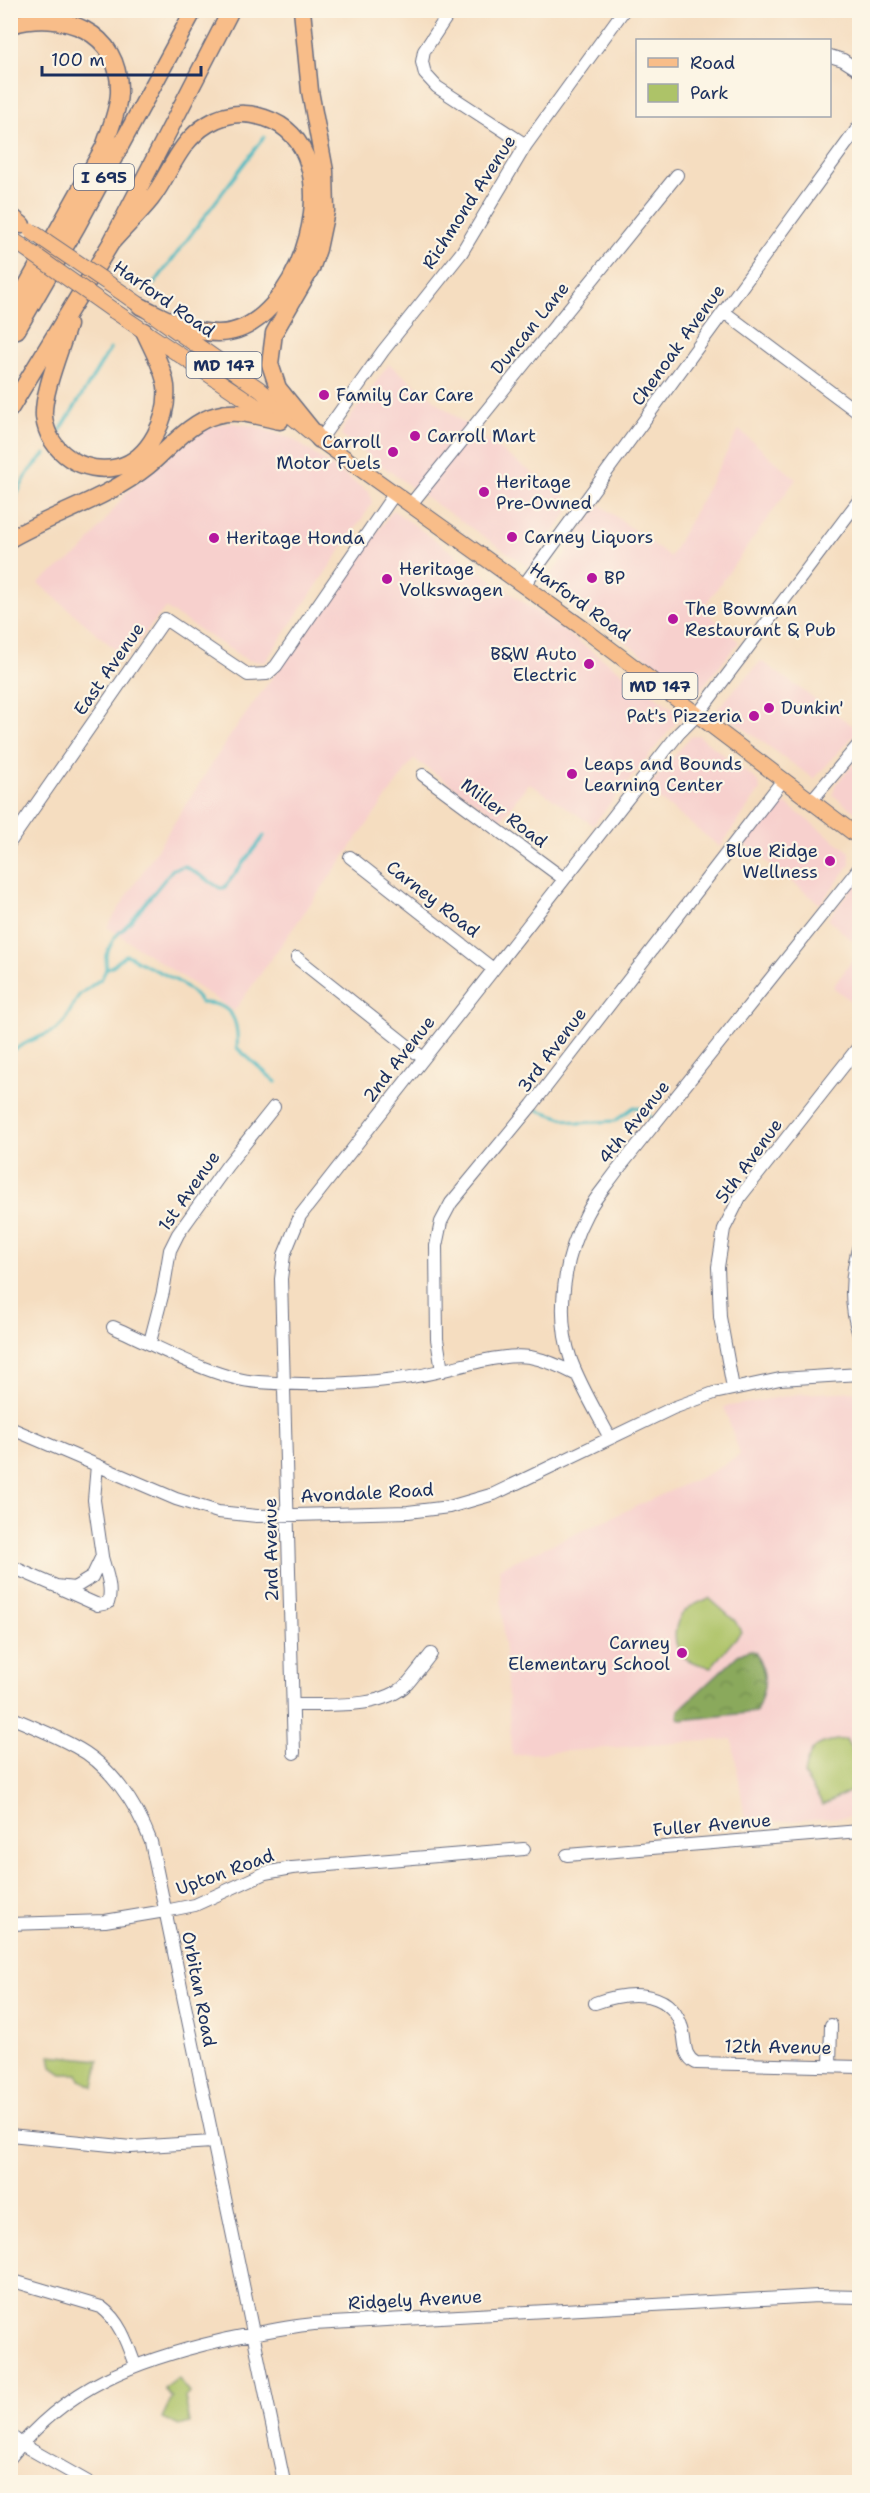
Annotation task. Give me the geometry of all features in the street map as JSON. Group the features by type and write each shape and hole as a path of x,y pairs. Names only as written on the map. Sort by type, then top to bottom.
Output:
{"highway":[{"name":"I 695","path":"10,342 77,226 194,10"},
{"name":"I 695","path":"10,409 111,243 231,10"},
{"path":"302,10 310,91 326,171 326,211 324,229 311,269 274,333 270,364 278,388 320,440"},
{"path":"10,25 50,19 63,20 84,28 103,45 111,57 116,68 119,94 114,120 104,147 22,294 10,331"},
{"path":"111,243 152,198 184,144 195,133 217,119 238,113 268,118 295,136 308,159 313,205 305,243 288,281 262,316 240,330 206,333 189,329 140,306"},
{"path":"76,299 46,398 44,415 53,443 74,462 96,468 118,467 142,452 158,430 163,416 166,387 157,358 144,331"},
{"path":"10,538 122,485 147,467 198,423 215,415 241,412 280,421"}],"main road":[{"name":"Harford Road","path":"19,222 259,389 320,440 524,585 698,714"},
{"name":"Harford Road","path":"16,242 114,311 280,421 320,440"},
{"name":"MD 147","path":"698,714 860,838"}],"street":[{"path":"451,10 424,51 422,62 425,74 437,87 526,145"},
{"name":"Richmond Avenue","path":"320,440 383,351 462,252 526,145 620,12"},
{"path":"831,56 843,60 860,71"},
{"name":"Chenoak Avenue","path":"524,585 860,125"},
{"name":"Duncan Lane","path":"411,504 677,175"},
{"path":"724,312 860,414"},
{"name":"East Avenue","path":"10,842 165,619 248,675 267,674 276,666 395,493"},
{"name":"2nd Avenue","path":"294,1753 282,1279 284,1256 290,1237 300,1216 679,733 698,714 860,499"},
{"path":"811,801 860,743"},
{"name":"Miller Road","path":"423,775 564,879"},
{"name":"3rd Avenue","path":"442,1371 437,1339 436,1246 441,1222 451,1203 532,1105 783,780"},
{"name":"Carney Road","path":"350,857 493,969"},
{"name":"4th Avenue","path":"610,1438 577,1374 566,1335 563,1308 569,1258 587,1212 616,1172 860,867"},
{"path":"297,958 423,1058"},
{"name":"5th Avenue","path":"733,1388 720,1317 718,1267 724,1229 740,1197 860,1045"},
{"name":"1st Avenue","path":"150,1342 170,1250 178,1234 227,1166 274,1107"},
{"path":"860,1242 853,1269 852,1301 860,1338"},
{"path":"114,1327 217,1372 255,1382 384,1381 501,1358 520,1357 541,1360 577,1374"},
{"name":"Avondale Road","path":"10,1428 198,1507 237,1514 408,1512 449,1507 494,1494 673,1408 733,1388 805,1376 860,1374"},
{"path":"10,1566 98,1605 108,1603 109,1584 102,1556 93,1488 97,1465"},
{"path":"56,1586 74,1588 81,1586 92,1577 102,1556"},
{"path":"293,1705 378,1701 406,1685 431,1654"},
{"name":"Orbitan Road","path":"10,1717 76,1746 99,1764 124,1793 144,1824 151,1842 284,2482"},
{"name":"Fuller Avenue","path":"567,1855 860,1831"},
{"name":"Upton Road","path":"10,1924 105,1921 165,1911 195,1905 265,1873 292,1868 524,1850"},
{"name":"12th Avenue","path":"595,2003 641,1994 661,2001 677,2017 684,2036 688,2058 696,2063 860,2067"},
{"path":"830,2067 831,2025"},
{"path":"10,2135 153,2147 212,2142"},
{"path":"10,2280 101,2307 120,2328 135,2365"},
{"name":"Ridgely Avenue","path":"10,2458 54,2411 72,2397 135,2365 171,2353 254,2334 314,2324 818,2296 860,2297"},
{"path":"10,2435 21,2444 88,2482"}],"shaded area":[{"path":"389,364 478,434 574,503 530,568 341,436 344,426"},
{"path":"233,423 253,426 293,439 370,493 372,504 265,662 247,660 165,608 125,658 38,583 82,551 126,493 178,448 205,429"},
{"path":"739,430 796,479 703,608 739,642 696,695 546,582 599,504 670,557"},
{"path":"393,510 682,715 593,825 529,783 501,819 414,759 234,1011 107,927 230,736"},
{"path":"761,661 859,730 814,779 717,709"},
{"path":"698,735 759,782 760,790 720,847 647,789 690,737"},
{"path":"859,758 859,815 833,795 835,785"},
{"path":"776,804 786,804 850,852 850,865 820,904 742,842"},
{"path":"859,879 859,947 828,919"},
{"path":"859,951 859,1008 833,987"},
{"name":"Carney Elementary School","path":"859,1391 859,1816 746,1824 732,1739 512,1755 499,1568 712,1472 740,1455 724,1407 798,1394"}],"green space":[{"path":"709,1598 735,1621 741,1632 711,1667 696,1664 684,1657 675,1639 677,1625 683,1614 689,1607"},
{"path":"749,1650 755,1652 764,1675 764,1689 756,1712 682,1720 678,1717 679,1710 738,1655"},
{"path":"846,1739 859,1764 859,1787 823,1805 804,1775 806,1765 816,1747"},
{"path":"50,2055 99,2060 94,2087 80,2080 78,2074 62,2074 52,2067"},
{"path":"178,2378 190,2393 185,2397 190,2423 179,2426 162,2418 172,2397 164,2389"}],"waterway":[{"path":"154,284 264,137"},
{"path":"60,431 110,349"},
{"path":"10,507 28,473 45,454"},
{"path":"10,1052 56,1030 64,1022 79,995 102,978 106,969 106,955 114,938 173,869 185,866 220,888 224,888 264,836"},
{"path":"106,969 125,955 129,956 182,984 201,1003 220,1006 227,1010 235,1022 237,1048 276,1082"},
{"path":"538,1110 578,1123 615,1121 634,1107 642,1109 652,1118"}],"place":[{"name":"Family Car Care","path":"324,395"},
{"name":"Carroll Mart","path":"415,436"},
{"name":"Carroll Motor Fuels","path":"393,452"},
{"name":"Heritage Pre-Owned","path":"484,492"},
{"name":"Carney Liquors","path":"512,537"},
{"name":"Heritage Honda","path":"214,538"},
{"name":"BP","path":"592,578"},
{"name":"Heritage Volkswagen","path":"387,579"},
{"name":"The Bowman Restaurant & Pub","path":"673,619"},
{"name":"B&W Auto Electric","path":"589,664"},
{"name":"Dunkin'","path":"769,708"},
{"name":"Pat's Pizzeria","path":"754,716"},
{"name":"Leaps and Bounds Learning Center","path":"572,774"},
{"name":"Blue Ridge Wellness","path":"830,861"},
{"name":"Carney Elementary School","path":"682,1653"}]}
